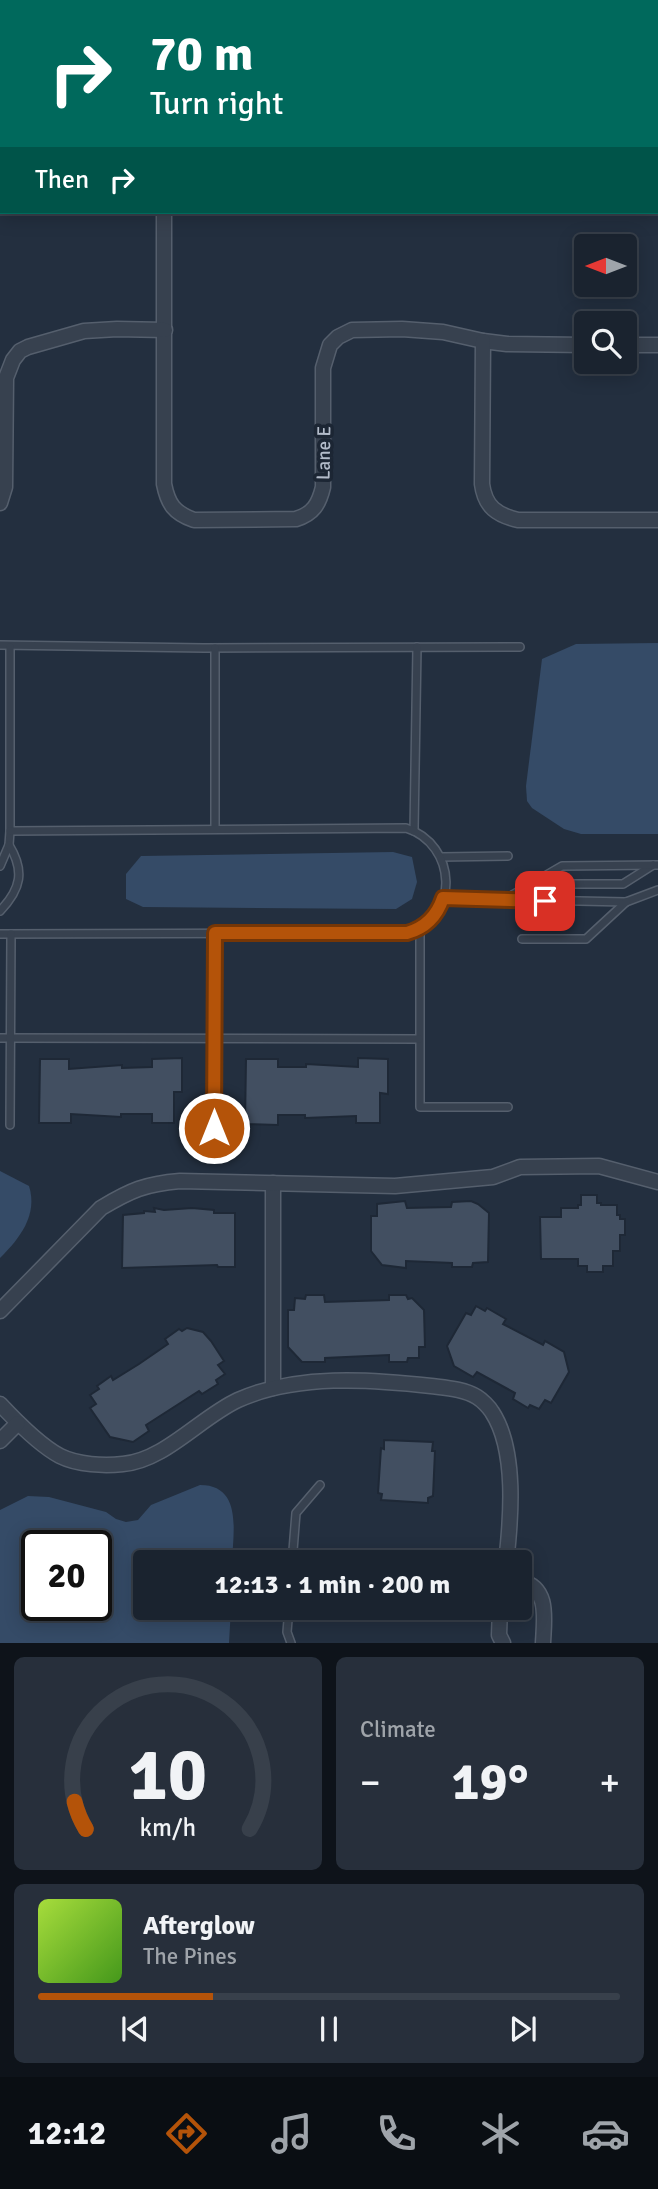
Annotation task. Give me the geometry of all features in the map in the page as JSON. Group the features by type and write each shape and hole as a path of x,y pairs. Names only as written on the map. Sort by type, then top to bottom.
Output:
{"street":[{"path":"0,503 5,487 8,368 20,351 84,331 165,330 164,214"},
{"name":"Lane E","path":"165,330 164,484 171,506 180,515 194,520 296,519 314,510 323,487 323,368 330,345 338,337 352,330 402,329 443,332 483,341"},
{"path":"574,345 483,341 484,496 491,508 503,516 518,520 658,520"},
{"path":"637,345 658,345"},
{"path":"0,1311 102,1208 148,1184 180,1181 396,1186 493,1177 520,1167 599,1166 658,1182"},
{"path":"272,1183 273,1388"},
{"path":"0,1404 18,1423 60,1456 91,1464 126,1464 152,1456 237,1400 273,1388 316,1382 406,1383 459,1390 478,1397 492,1411 505,1437 509,1480 507,1550"},
{"path":"0,1441 18,1423"},
{"path":"532,1586 542,1598 542,1643"},
{"path":"500,1620 499,1635 503,1643"}],"lane":[{"path":"0,645 520,648"},
{"path":"0,866 9,845 10,831 10,647"},
{"path":"414,831 416,647"},
{"path":"215,648 215,829"},
{"path":"0,745 10,745"},
{"path":"0,934 407,933 420,928 433,916 443,898 447,876 441,857 427,838 400,828 10,831"},
{"path":"0,911 10,901 20,879 17,858 9,845"},
{"path":"441,857 508,856"},
{"path":"507,898 562,866 656,865"},
{"path":"529,884 622,884 656,865"},
{"path":"443,898 626,902 658,890"},
{"path":"522,939 586,939 626,902"},
{"path":"420,928 420,1107 508,1107"},
{"path":"214,1128 215,933"},
{"path":"10,1125 11,934"},
{"path":"0,1038 419,1039"},
{"path":"293,1550 296,1513 320,1485"},
{"path":"288,1620 287,1633 291,1643"}],"water":[{"path":"658,643 658,834 581,834 564,829 532,808 527,801 526,786 542,659 576,644"},
{"path":"393,852 412,857 417,882 412,899 396,909 143,907 126,899 126,874 141,856"},
{"path":"0,1171 29,1186 31,1207 20,1234 0,1258"},
{"path":"200,1485 214,1487 223,1493 232,1513 233,1550 133,1550 133,1620 230,1620 229,1643 0,1643 0,1510 28,1496 49,1497 106,1512 126,1522 138,1520 151,1505"}],"building":[{"path":"182,1058 182,1092 174,1092 174,1123 152,1123 152,1114 121,1114 121,1117 71,1114 71,1123 39,1123 40,1059 69,1059 69,1069 122,1065 122,1068 152,1067 152,1059"},
{"path":"358,1058 388,1059 388,1094 380,1093 380,1123 356,1123 356,1116 305,1118 305,1115 278,1115 278,1125 245,1124 246,1059 278,1059 278,1067 306,1067 306,1064 358,1067"},
{"path":"581,1195 597,1195 597,1203 601,1205 617,1205 617,1215 620,1215 620,1219 625,1219 625,1235 620,1235 620,1251 613,1251 613,1266 603,1266 603,1272 587,1272 587,1266 578,1266 578,1259 541,1259 540,1217 561,1217 561,1208 578,1208 578,1205 581,1205"},
{"path":"405,1201 407,1208 451,1207 452,1202 471,1201 478,1204 489,1213 488,1262 473,1263 472,1267 452,1267 452,1263 406,1261 406,1268 382,1265 371,1251 371,1216 377,1216 377,1204"},
{"path":"154,1208 192,1208 214,1210 214,1213 235,1213 235,1267 217,1265 122,1268 123,1215 155,1212"},
{"path":"306,1295 324,1295 325,1302 389,1300 389,1295 406,1295 424,1310 425,1347 419,1347 419,1358 408,1358 407,1362 389,1362 389,1355 325,1358 325,1362 302,1362 288,1347 288,1310 294,1310 295,1298 305,1299"},
{"path":"476,1306 485,1311 487,1308 506,1319 503,1324 543,1345 545,1341 564,1352 569,1372 551,1403 545,1400 539,1409 530,1405 528,1408 513,1399 515,1393 477,1372 473,1377 454,1366 447,1346 466,1313 471,1315"},
{"path":"187,1328 203,1332 224,1361 218,1365 225,1374 216,1380 218,1384 202,1394 199,1391 146,1425 149,1431 133,1442 110,1437 90,1408 96,1404 90,1395 111,1376 113,1380 168,1344 165,1339 179,1329 182,1331"},
{"path":"384,1440 433,1442 433,1496 428,1498 428,1503 381,1500 382,1494 378,1493"}],"route":[{"path":"214,1128 215,933 407,933 428,922 437,912 443,898 545,901"}]}
